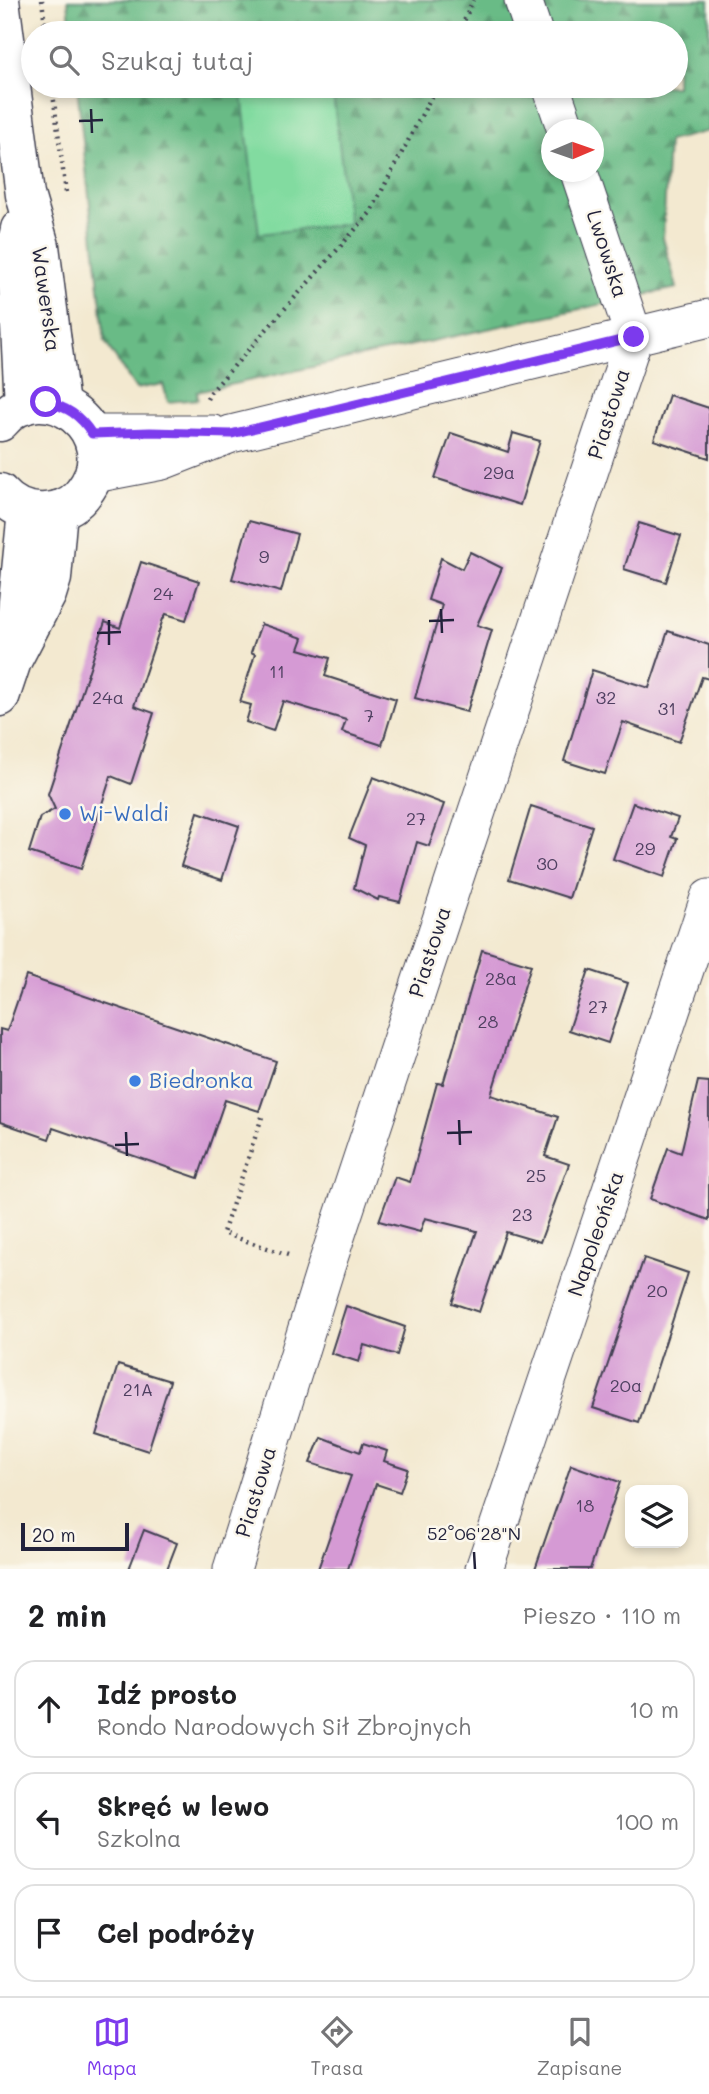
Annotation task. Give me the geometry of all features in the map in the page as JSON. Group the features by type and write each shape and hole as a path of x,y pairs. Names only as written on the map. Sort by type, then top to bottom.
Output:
{"street":[{"name":"Wawerska","path":"0,0 25,195 16,248 28,411"},
{"path":"523,0 530,21"},
{"path":"555,98 562,119"},
{"name":"Lwowska","path":"582,182 634,337"},
{"path":"94,474 162,461 231,434 709,318"},
{"name":"Piastowa","path":"232,1569 326,1267 634,337"},
{"path":"0,696 12,661 47,594 52,578 28,505 81,497 94,474 96,448 92,434 79,417 28,411"},
{"path":"92,434 231,434"},
{"name":"Napoleońska","path":"484,1569 709,898"}],"path":[{"path":"42,0 45,21"},
{"path":"464,21 473,0"},
{"path":"231,434 205,403 209,393 370,213 431,98"},
{"path":"262,1117 223,1233 326,1267"}],"green space":[{"path":"68,0 709,0 709,131 668,141 663,238 677,288 197,392 198,399 168,402 163,384 136,389 105,342 78,98 244,98 348,223 333,98 688,98 688,21 70,21"},
{"path":"242,98 333,98 349,224 259,234"}],"building":[{"path":"669,395 709,408 709,458 654,440"},
{"path":"451,433 508,452 513,433 540,441 520,505 435,478"},
{"path":"249,521 297,534 281,592 232,579"},
{"path":"639,523 681,536 666,582 624,569"},
{"path":"470,552 502,568 477,625 492,630 467,712 415,698 442,605 428,600 441,558 462,569"},
{"path":"141,562 199,581 186,620 166,614 163,619 134,706 154,713 131,784 111,776 81,869 29,852 40,817 55,809 48,794 105,622 120,628"},
{"path":"261,624 303,638 299,649 330,658 325,676 396,699 382,745 342,732 346,720 283,701 273,731 246,722 251,705 240,702 255,654 251,652"},
{"path":"668,631 709,645 709,679 702,677 679,742 623,722 605,774 564,761 592,670 649,688"},
{"path":"373,777 444,804 429,846 417,842 400,902 379,897 378,900 354,888 365,845 349,838"},
{"path":"633,803 678,818 671,837 677,839 664,877 613,859"},
{"path":"531,806 592,826 569,898 509,879"},
{"path":"198,812 239,826 222,880 181,866"},
{"path":"482,950 531,965 491,1095 558,1117 545,1156 569,1164 540,1242 506,1232 479,1312 452,1303 477,1231 425,1218 420,1232 379,1221 395,1177 410,1182 437,1083 443,1084"},
{"path":"589,970 628,983 608,1043 569,1030"},
{"name":"Biedronka","path":"26,976 276,1061 259,1111 225,1100 198,1178 53,1128 49,1139 0,1122 0,1029 7,1031"},
{"path":"698,1081 709,1082 709,1220 650,1199 668,1148 681,1153"},
{"path":"644,1258 688,1273 639,1423 593,1408"},
{"path":"346,1306 405,1327 397,1355 364,1345 359,1362 331,1353"},
{"path":"118,1365 170,1381 148,1451 96,1434"},
{"path":"321,1437 360,1452 363,1443 387,1451 384,1461 408,1469 400,1492 376,1484 348,1569 318,1569 351,1476 310,1463"},
{"path":"571,1465 620,1482 590,1569 535,1569"},
{"path":"144,1530 177,1543 167,1569 129,1569"}],"place":[{"name":"Wi-Waldi","path":"65,814"},
{"name":"Biedronka","path":"135,1081"}],"route":[{"path":"46,402 73,412 92,434 231,434 634,337"}]}
